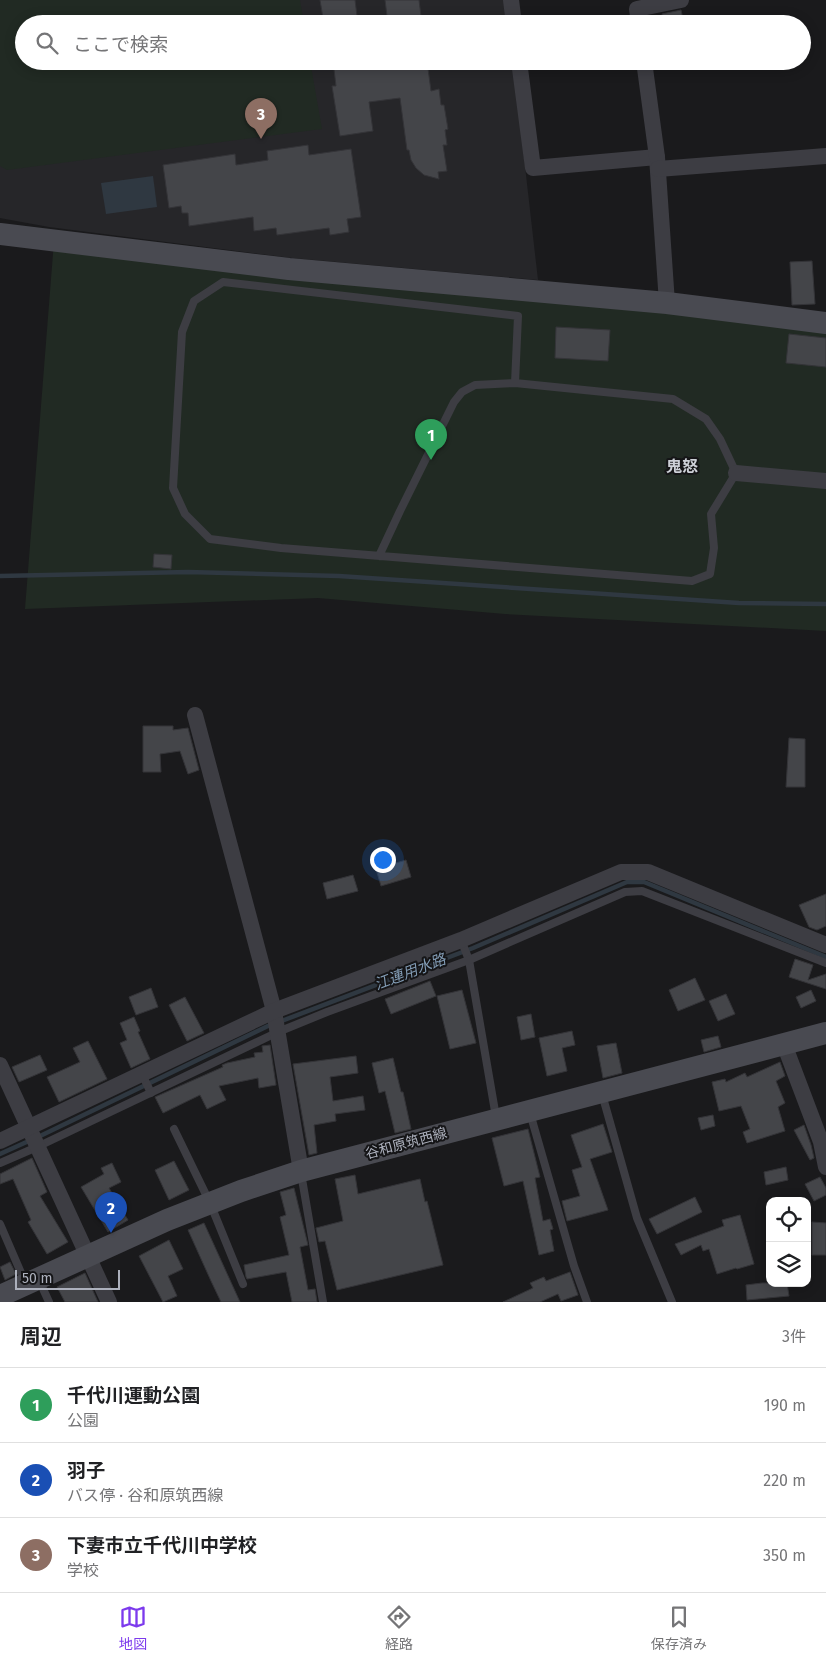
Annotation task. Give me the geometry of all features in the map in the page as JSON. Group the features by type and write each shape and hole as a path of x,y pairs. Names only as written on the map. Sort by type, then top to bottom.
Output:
{"main road":[{"path":"0,234 288,269 666,303 826,323"},
{"name":"谷和原筑西線","path":"0,1296 210,1203 301,1171 826,1033"}],"street":[{"path":"511,0 513,15"},
{"path":"638,15 637,9 681,0"},
{"path":"520,70 533,168 826,156"},
{"path":"645,70 657,163 666,303"},
{"path":"736,473 826,481"},
{"path":"195,716 274,1011 301,1171"},
{"path":"0,1141 274,1011 461,940 621,872 648,872 660,889 826,945"},
{"path":"784,1044 821,1142 826,1167"},
{"path":"0,1065 109,1302"}],"lane":[{"path":"379,556 454,402 462,392 475,385 515,383 673,399 706,419 720,439 736,473 711,514 714,548 710,574 692,581 379,556 280,548 210,539 185,514 174,488 182,332 194,300 223,282 518,316 515,383"},
{"path":"0,1163 278,1032 469,960 625,892 660,889 826,963"},
{"path":"461,940 469,960 497,1120"},
{"path":"142,1074 151,1092"},
{"path":"601,1092 637,1218 672,1302"},
{"path":"530,1111 574,1266 587,1302"},
{"path":"174,1129 210,1203 243,1284"},
{"path":"301,1171 323,1302"},
{"path":"0,1224 32,1281 49,1302"}],"shaded area":[{"path":"0,0 506,0 507,15 15,15 15,70 514,70 538,280 292,258 49,227 0,218"},
{"path":"0,0 300,0 302,15 15,15 15,70 312,70 322,129 7,170 0,166"},
{"path":"153,176 157,207 106,214 101,183"},
{"path":"54,241 826,323 826,631 505,614 318,598 25,609"}],"building":[{"path":"320,0 355,0 357,15 322,15"},
{"path":"385,0 419,0 421,15 387,15"},
{"path":"681,10 682,15 662,15"},
{"path":"334,70 428,70 431,91 439,89 441,105 444,105 448,129 445,130 447,145 443,145 447,171 438,172 439,179 424,175 416,168 411,160 409,150 407,150 400,98 369,102 373,131 340,136 332,86 336,86"},
{"path":"308,145 309,155 351,149 361,217 347,219 349,232 330,235 329,228 277,235 276,228 254,231 253,217 189,226 188,213 182,213 181,206 169,208 163,165 235,154 236,165 268,160 267,151"},
{"path":"812,261 815,304 792,305 790,262"},
{"path":"556,327 610,330 608,361 555,358"},
{"path":"789,334 826,338 826,367 786,363"},
{"path":"154,554 172,555 171,569 153,567"},
{"path":"143,726 173,726 173,730 188,728 199,770 188,774 180,751 160,754 161,772 143,772"},
{"path":"789,738 805,739 805,787 786,787"},
{"path":"406,860 411,877 381,886 376,869"},
{"path":"353,875 358,891 327,899 323,883"},
{"path":"826,894 826,926 817,930 809,927 799,905"},
{"path":"795,959 813,965 808,980 826,974 826,989 789,977"},
{"path":"695,978 705,1000 678,1011 669,990"},
{"path":"430,981 436,996 391,1014 385,999"},
{"path":"151,988 158,1007 136,1015 129,997"},
{"path":"462,990 476,1043 450,1049 437,996"},
{"path":"811,990 816,1001 801,1008 796,997"},
{"path":"726,994 735,1014 718,1021 709,1001"},
{"path":"185,997 204,1033 187,1041 169,1005"},
{"path":"531,1014 535,1037 521,1040 517,1017"},
{"path":"134,1017 140,1031 138,1032 150,1059 131,1068 120,1043 127,1040 120,1023"},
{"path":"572,1031 575,1045 562,1048 567,1071 547,1076 539,1038"},
{"path":"718,1036 721,1047 704,1052 701,1040"},
{"path":"88,1041 107,1079 59,1102 47,1077 80,1062 73,1048"},
{"path":"616,1043 622,1073 603,1078 597,1046"},
{"path":"270,1045 276,1085 259,1088 258,1078 219,1086 226,1100 207,1109 200,1095 163,1113 155,1097 223,1067 222,1065 227,1063 255,1057 254,1053 263,1052 262,1046"},
{"path":"40,1055 47,1070 19,1082 12,1067"},
{"path":"356,1056 358,1073 330,1077 333,1101 363,1096 365,1110 335,1114 336,1121 314,1125 317,1153 309,1155 293,1064"},
{"path":"393,1058 411,1129 395,1133 385,1091 379,1093 372,1063"},
{"path":"780,1062 785,1076 776,1081 785,1103 778,1107 785,1131 747,1143 743,1132 750,1129 741,1106 719,1111 712,1082 725,1079 726,1082 745,1073 747,1077"},
{"path":"713,1115 715,1126 701,1130 698,1118"},
{"path":"603,1124 612,1152 590,1159 608,1210 567,1221 562,1201 580,1196 572,1170 582,1167 571,1135"},
{"path":"804,1125 814,1158 810,1160 794,1130"},
{"path":"528,1129 540,1177 535,1178 543,1221 550,1219 553,1229 550,1230 554,1251 539,1255 523,1181 504,1186 492,1138"},
{"path":"32,1158 47,1192 40,1196 68,1242 47,1254 28,1222 31,1220 13,1179 0,1184 0,1174"},
{"path":"174,1161 189,1190 169,1200 155,1170"},
{"path":"112,1163 121,1182 109,1188 128,1220 108,1232 81,1187 104,1174 101,1168"},
{"path":"786,1167 788,1180 766,1185 764,1172"},
{"path":"355,1175 358,1194 420,1179 443,1265 337,1290 325,1241 319,1242 316,1228 343,1221 335,1179"},
{"path":"820,1177 826,1188 826,1195 814,1201 805,1184"},
{"path":"294,1188 308,1245 300,1247 308,1290 315,1289 317,1302 292,1302 286,1272 247,1279 246,1277 244,1265 289,1255 280,1217 286,1215 280,1192"},
{"path":"695,1197 702,1212 657,1234 649,1219"},
{"path":"740,1215 754,1264 717,1274 709,1249 703,1251 701,1245 681,1255 675,1244 724,1226 722,1220"},
{"path":"812,1222 826,1223 826,1255 812,1255"},
{"path":"204,1223 240,1302 221,1302 211,1281 188,1230"},
{"path":"169,1240 183,1269 168,1276 177,1296 163,1302 139,1256"},
{"path":"10,1262 16,1274 5,1280 0,1267"},
{"path":"570,1272 578,1295 561,1301 558,1294 540,1302 503,1302 533,1288 530,1283 544,1277 546,1281"},
{"path":"85,1273 98,1302 65,1302 57,1287"},
{"path":"766,1283 766,1287 788,1287 789,1296 747,1300 746,1285"}],"waterway":[{"path":"0,576 188,572 339,576 739,603 826,604"},
{"name":"江連用水路","path":"279,1022 473,948 627,882 644,882 826,957"},
{"name":"江連用水路","path":"38,1137 272,1024"},
{"name":"江連用水路","path":"0,1154 31,1140"}],"place":[{"name":"下妻市立千代川中学校","path":"261,139"},
{"name":"千代川運動公園","path":"431,460"},
{"name":"羽子","path":"111,1233"}],"district":[{"name":"鬼怒","path":"682,466"}]}
